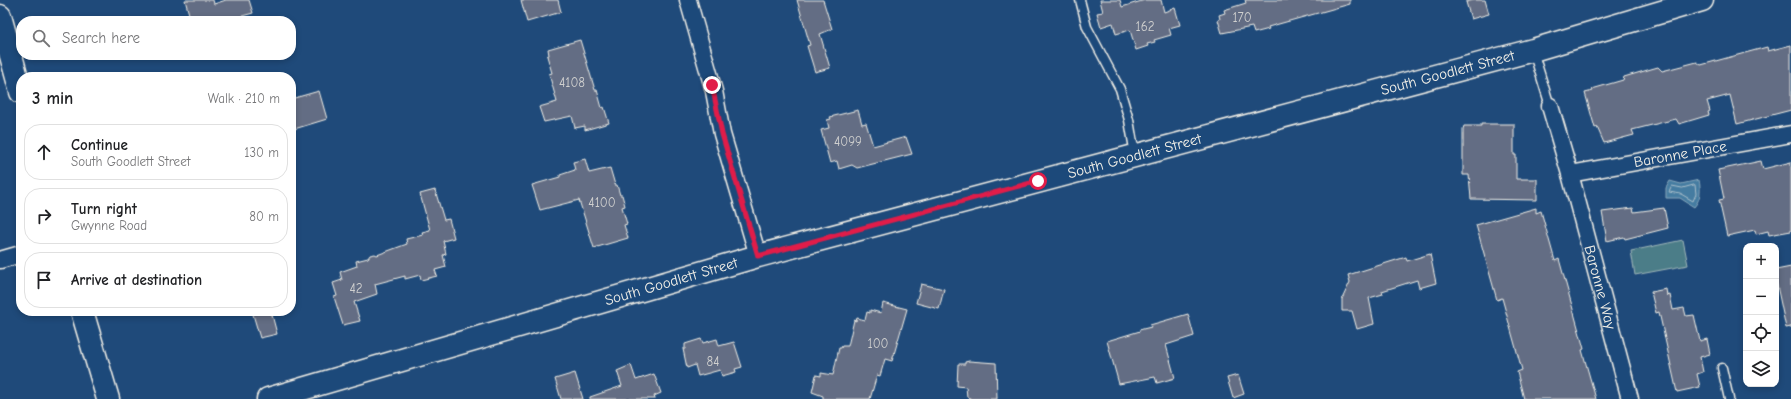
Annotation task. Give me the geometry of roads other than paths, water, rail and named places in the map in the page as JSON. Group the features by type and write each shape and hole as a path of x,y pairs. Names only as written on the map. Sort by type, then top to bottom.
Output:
{"main road":[{"name":"South Goodlett Street","path":"268,399 758,256 1533,50 1702,0"},
{"path":"0,16 16,74"},
{"path":"83,316 108,399"}],"street":[{"path":"688,0 714,90 722,134 758,256"},
{"name":"Baronne Way","path":"1550,106 1570,174 1630,399"},
{"name":"Baronne Place","path":"1570,174 1791,134"},
{"path":"0,260 16,255"}],"lane":[{"path":"1080,0 1087,27 1120,89 1129,120 1135,156"},
{"path":"1533,50 1550,106"},
{"path":"1722,368 1729,399"}],"water":[{"path":"1699,180 1700,194 1694,207 1680,198 1666,198 1666,188 1670,181 1681,184"}]}
